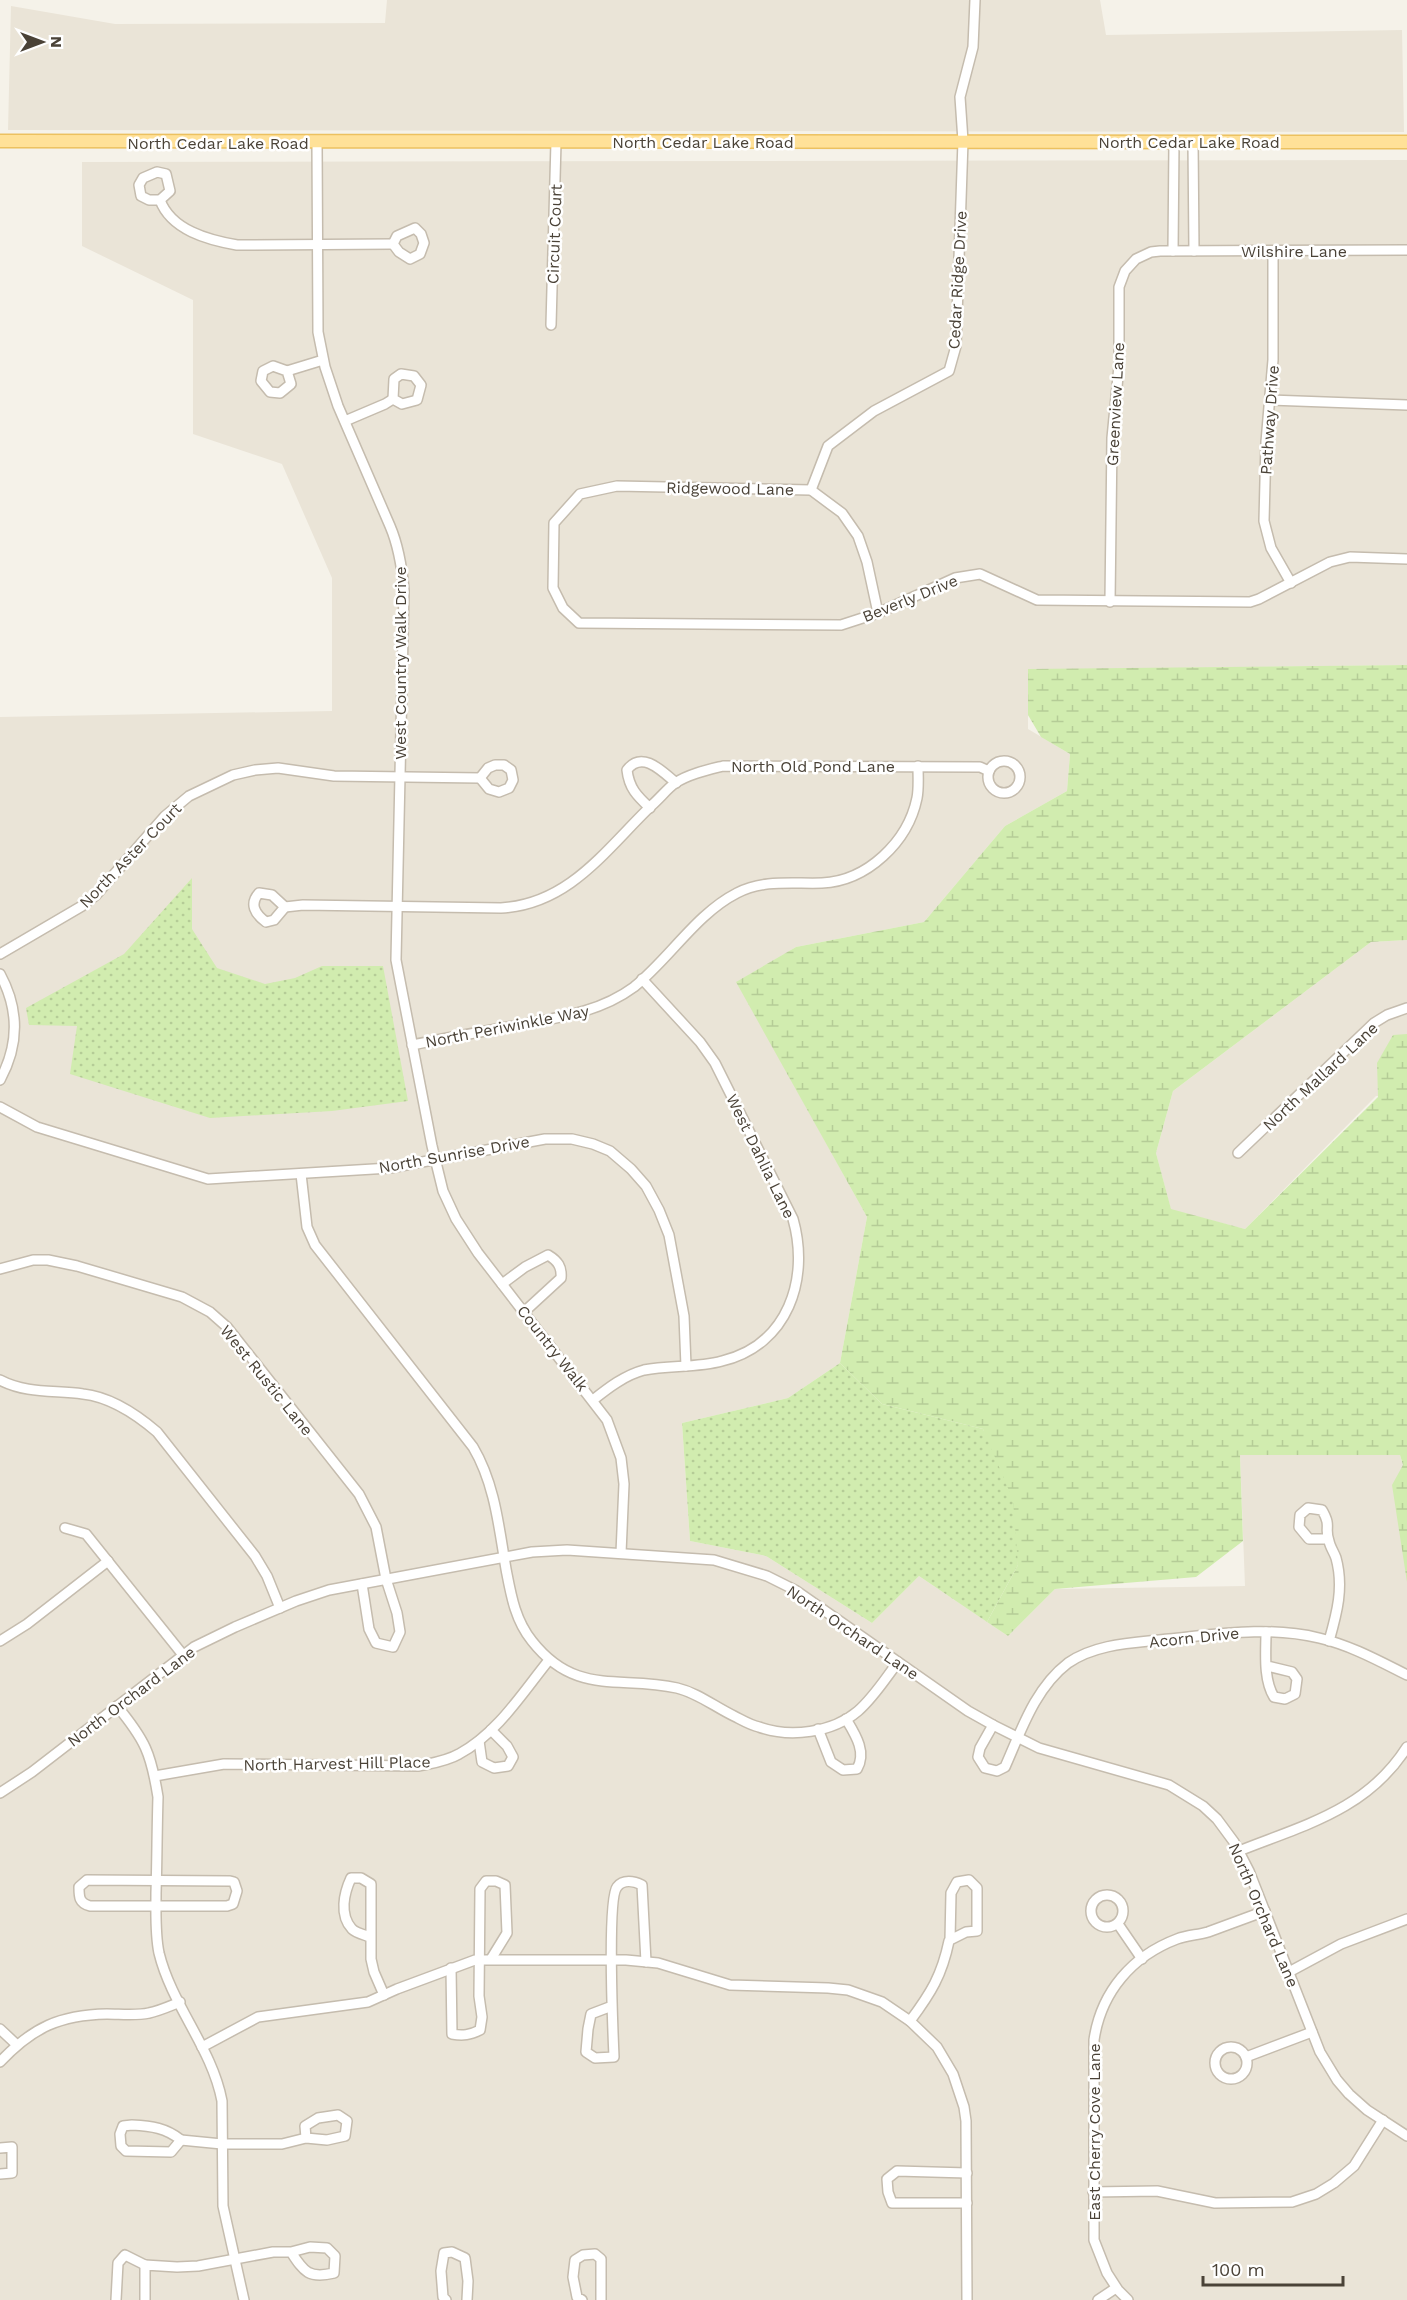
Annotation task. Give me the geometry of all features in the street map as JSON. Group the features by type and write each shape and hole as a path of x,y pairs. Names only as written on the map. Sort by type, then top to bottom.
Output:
{"main road":[{"name":"North Cedar Lake Road","path":"0,141 1407,142"}],"street":[{"name":"Cedar Ridge Drive","path":"811,490 828,446 874,411 949,371 956,346 963,141 960,97 973,46 975,0"},
{"name":"Circuit Court","path":"551,325 556,142"},
{"path":"1173,142 1177,251"},
{"path":"1193,142 1194,251"},
{"name":"West Country Walk Drive","path":"318,143 318,332 323,360 345,421 397,544 402,567 404,590 396,960 435,1159"},
{"path":"160,200 164,212 178,223 213,241 237,245 393,244"},
{"name":"Wilshire Lane","path":"1177,251 1407,250"},
{"name":"Greenview Lane","path":"1110,602 1112,438 1119,366 1119,288 1125,271 1136,259 1151,252 1177,251"},
{"name":"Pathway Drive","path":"1273,251 1273,360 1266,442 1264,521 1272,548 1291,583"},
{"path":"287,371 323,360"},
{"path":"345,421 393,399"},
{"path":"1270,400 1407,405"},
{"name":"Ridgewood Lane","path":"554,523 580,494 616,486 811,490 842,513 858,536 867,562 878,613"},
{"name":"Beverly Drive","path":"554,523 553,588 563,608 579,623 841,625 878,613 955,578 980,574 1037,600 1250,602 1330,562 1341,559 1407,559"},
{"path":"650,808 628,784 627,770 632,764 639,761 649,763 676,783"},
{"name":"North Old Pond Lane","path":"285,907 303,905 501,908 518,907 545,899 566,888 584,873 676,783 700,772 723,766 980,767 989,771"},
{"name":"North Periwinkle Way","path":"412,1045 596,1008 618,997 642,979 711,910 738,892 754,886 773,883 839,881 868,868 898,839 910,819 917,797 918,766"},
{"name":"North Aster Court","path":"0,954 82,906 96,895 165,816 189,796 214,782 255,770 278,768 334,776 480,778"},
{"path":"0,974 14,1006 15,1023 14,1044 0,1080"},
{"name":"West Dahlia Lane","path":"592,1400 616,1383 644,1370 721,1362 756,1346 773,1330 792,1300 798,1280 798,1239 793,1219 714,1063 700,1042 642,979"},
{"name":"North Mallard Lane","path":"1238,1153 1374,1023 1387,1015 1407,1008"},
{"name":"North Sunrise Drive","path":"0,1107 38,1127 192,1175 223,1179 390,1168 527,1141 572,1138 610,1151 632,1169 646,1186 669,1235 684,1316 686,1366"},
{"name":"Country Walk","path":"435,1159 443,1191 456,1220 478,1253 607,1420 621,1458 624,1484 621,1553"},
{"path":"300,1174 307,1227 315,1245 473,1447 483,1464 489,1479 512,1601 520,1624 549,1660 584,1678 604,1682 679,1688 758,1727 779,1732 805,1732 846,1719 869,1700 898,1662"},
{"path":"502,1284 537,1260 549,1256 556,1260 562,1269 561,1278 524,1312"},
{"name":"West Rustic Lane","path":"0,1269 33,1260 62,1262 182,1297 210,1312 227,1327 359,1494 376,1527 397,1613 400,1632 393,1647 376,1643 369,1629 362,1584"},
{"path":"0,1380 14,1387 32,1391 84,1394 104,1399 126,1409 144,1421 157,1432 255,1556 267,1576 280,1608"},
{"path":"1328,1539 1309,1539 1299,1527 1300,1515 1308,1508 1322,1510 1329,1521 1328,1539 1337,1564 1340,1591 1329,1641"},
{"path":"65,1528 86,1534 183,1655"},
{"name":"North Orchard Lane","path":"0,1793 32,1772 194,1647 280,1608 329,1590 532,1552 567,1550 714,1560 767,1576 795,1590 968,1711 1018,1738 1039,1748 1168,1785 1203,1806 1217,1819 1239,1851 1320,2052 1337,2080 1349,2094 1407,2136"},
{"path":"0,1641 27,1624 108,1561"},
{"path":"1266,1632 1267,1666"},
{"name":"Acorn Drive","path":"993,1725 980,1748 978,1757 985,1768 997,1771 1005,1767 1044,1688 1068,1664 1083,1655 1114,1645 1225,1633 1297,1634 1329,1641 1366,1655 1407,1675"},
{"name":"North Harvest Hill Place","path":"154,1776 224,1764 419,1766 443,1761 459,1755 491,1730 549,1660"},
{"path":"117,1706 137,1730 147,1748 154,1776 158,1797 156,1906 159,1953 168,1978 219,2086 222,2102 223,2206 244,2300"},
{"path":"818,1729 831,1762 843,1770 857,1769 861,1762 860,1747 846,1719"},
{"path":"478,1741 482,1762 494,1768 508,1766 513,1757 507,1746 491,1730"},
{"path":"1239,1851 1336,1812 1359,1799 1377,1784 1407,1747"},
{"path":"370,1937 353,1930 344,1914 346,1890 351,1878 361,1878 371,1884 370,1937 374,1972 384,1995"},
{"path":"87,1880 230,1881 234,1882 237,1891 233,1904 227,1906 156,1906 90,1906 81,1902 80,1887 87,1880"},
{"path":"910,2021 937,1982 950,1940 951,1893 957,1882 969,1880 977,1888 977,1931 966,1932 950,1940"},
{"path":"451,1968 452,2034 461,2036 480,2030 482,2017 480,1996 486,1959 479,1916 480,1889 486,1881 495,1881 506,1885 507,1933 486,1959"},
{"path":"612,2006 591,2014 586,2052 595,2058 614,2057 612,1960 614,1893 621,1884 635,1881 642,1885 646,1962"},
{"name":"East Cherry Cove Lane","path":"1128,2300 1116,2288 1107,2273 1094,2240 1094,2040 1096,2024 1108,1995 1118,1981 1130,1967 1161,1946 1265,1911"},
{"path":"1289,1972 1341,1944 1407,1919"},
{"path":"1118,1924 1142,1959"},
{"path":"202,2047 258,2017 368,2002 451,1968 486,1959 646,1962 657,1963 730,1985 848,1990 882,2002 910,2021 937,2047 953,2074 964,2106 967,2173 967,2300"},
{"path":"0,2062 17,2045 35,2032 69,2017 149,2013 180,2002"},
{"path":"0,2029 17,2045"},
{"path":"1246,2056 1312,2032"},
{"path":"181,2140 171,2152 126,2151 121,2146 121,2130 123,2126 151,2126 169,2131 181,2140 222,2144 282,2144 306,2138 327,2140 345,2136 347,2121 338,2115 318,2118 305,2127 306,2138"},
{"path":"1094,2192 1157,2191 1215,2203 1292,2202 1316,2194 1334,2183 1354,2166 1383,2120"},
{"path":"0,2148 12,2147 12,2174 0,2174"},
{"path":"967,2173 897,2171 887,2179 892,2204 967,2204"},
{"path":"116,2300 118,2263 125,2255 145,2265 177,2267 273,2252 291,2252 310,2247 327,2248 335,2256 334,2273 318,2277 302,2268 291,2252"},
{"path":"446,2300 443,2297 441,2271 444,2253 452,2252 465,2258 468,2281 467,2300"},
{"path":"582,2300 576,2297 573,2277 575,2260 583,2255 595,2254 601,2259 601,2300"},
{"path":"145,2265 145,2299"},
{"path":"1098,2300 1116,2288"}],"shaded area":[{"path":"387,0 1100,0 1106,35 1402,30 1404,132 8,130 11,6 115,24 385,23"},
{"path":"1407,160 1407,665 1028,670 1028,729 1070,754 1067,791 1005,826 924,922 796,947 737,982 867,1217 840,1363 788,1398 682,1423 690,1541 766,1556 872,1623 919,1576 1008,1636 1055,1589 1245,1586 1240,1455 1400,1455 1407,1480 1407,2300 0,2300 0,717 332,711 332,578 282,464 193,434 193,300 82,246 82,162"},
{"path":"1407,940 1407,1146 1405,1098 1376,1096 1245,1229 1171,1210 1156,1153 1173,1091 1371,942"}],"green space":[{"path":"1407,665 1407,940 1371,942 1173,1091 1156,1153 1171,1209 1245,1229 1378,1097 1377,1063 1393,1035 1407,1034 1407,1582 1392,1485 1403,1465 1400,1455 1240,1455 1243,1541 1196,1577 1055,1589 1008,1636 987,1622 1018,1565 983,1429 882,1404 840,1363 867,1217 736,982 796,947 924,922 1005,826 1067,791 1070,754 1041,737 1028,715 1028,669"},
{"path":"192,878 192,929 217,968 265,984 295,978 322,966 383,966 408,1101 332,1111 210,1118 70,1074 77,1026 29,1025 26,1008 124,954"},
{"path":"840,1363 882,1404 983,1429 1013,1500 1018,1565 987,1622 919,1576 872,1623 766,1556 690,1541 682,1423 788,1398"}]}
